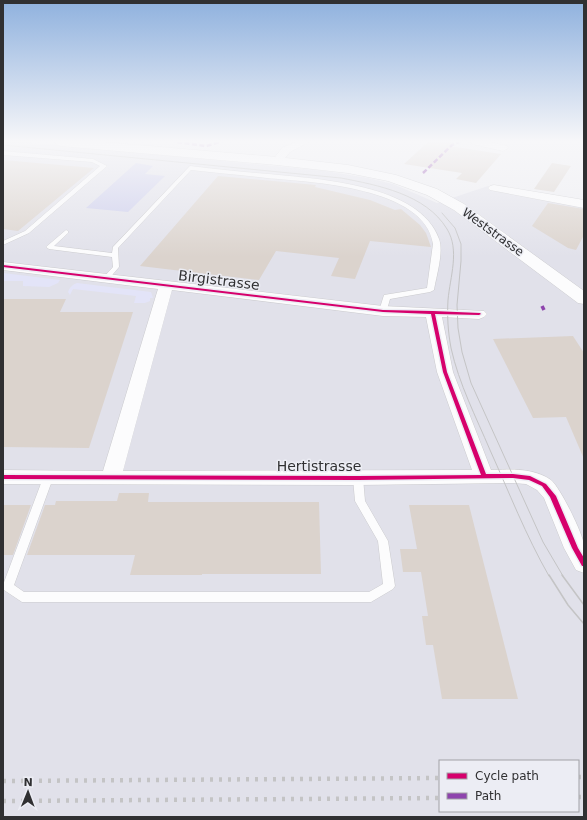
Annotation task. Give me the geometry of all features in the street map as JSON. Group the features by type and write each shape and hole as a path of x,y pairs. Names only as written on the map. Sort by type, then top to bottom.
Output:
{"main road":[{"name":"Weststrasse","path":"398,180 432,192 459,208 584,299"}],"street":[{"path":"494,188 584,204"},
{"name":"Birgistrasse","path":"3,266 383,311 479,314"},
{"name":"Birgistrasse","path":"111,478 166,286"},
{"path":"433,312 445,372 484,476"},
{"name":"Hertistrasse","path":"3,477 358,478 513,476 530,478 544,485 553,496 575,548 584,564"}],"lane":[{"path":"3,243 26,232 87,180"},
{"path":"106,279 116,267 115,248 178,180"},
{"path":"318,180 356,187 395,200 423,217 431,228 437,240 430,290 387,297 383,311"},
{"path":"66,232 49,247 115,255"},
{"path":"48,478 8,587 22,597 371,597 389,586 382,541 360,501 358,478"}],"shaded area":[{"path":"3,180 377,180 393,184 437,203 488,186 584,202 584,817 3,817"},
{"path":"117,180 161,180 128,212 86,208"},
{"path":"3,273 60,280 58,283 49,287 23,286 23,281 3,281"},
{"path":"77,283 151,292 153,298 150,298 150,301 145,303 134,303 136,296 73,289 70,295 68,292 72,285"}],"building":[{"path":"3,180 79,180 18,231 3,229"},
{"path":"214,180 264,180 316,185 315,187 370,200 395,210 401,209 420,225 426,233 431,247 370,241 355,279 331,276 339,258 276,251 259,280 140,266"},
{"path":"462,180 478,180 476,183"},
{"path":"540,180 562,180 554,192 534,189"},
{"path":"548,203 584,209 584,235 576,250 568,248 532,226"},
{"path":"3,299 66,299 60,312 133,312 89,448 3,447"},
{"path":"573,336 584,353 584,459 566,417 533,418 493,339"},
{"path":"119,493 149,493 148,502 319,502 321,574 130,575 135,555 27,555 45,505 55,505 56,501 117,501"},
{"path":"3,505 31,505 13,555 3,555"},
{"path":"409,505 469,505 518,699 442,699 433,645 426,645 422,616 428,616 421,572 403,572 400,549 417,549"}],"tram line":[{"path":"352,180 385,188 414,199 427,207 438,217 451,237 454,255 448,300 448,330 454,361 463,387 518,514 549,576"},
{"path":"442,213 455,228 461,244 457,305 458,328 462,352 471,383 543,542 563,576"},
{"path":"549,575 568,605 584,624"},
{"path":"562,575 584,605"}],"railway":[{"path":"579,777 584,777"},
{"path":"3,781 439,778"},
{"path":"579,797 584,797"},
{"path":"3,801 439,798"}],"marked path":[{"path":"542,306 544,310"}],"cycle path":[{"path":"3,266 383,311 479,314"},
{"path":"433,312 445,372 484,476"},
{"path":"3,477 358,478 513,476 530,478 544,485 553,496 575,548 584,564"}]}
